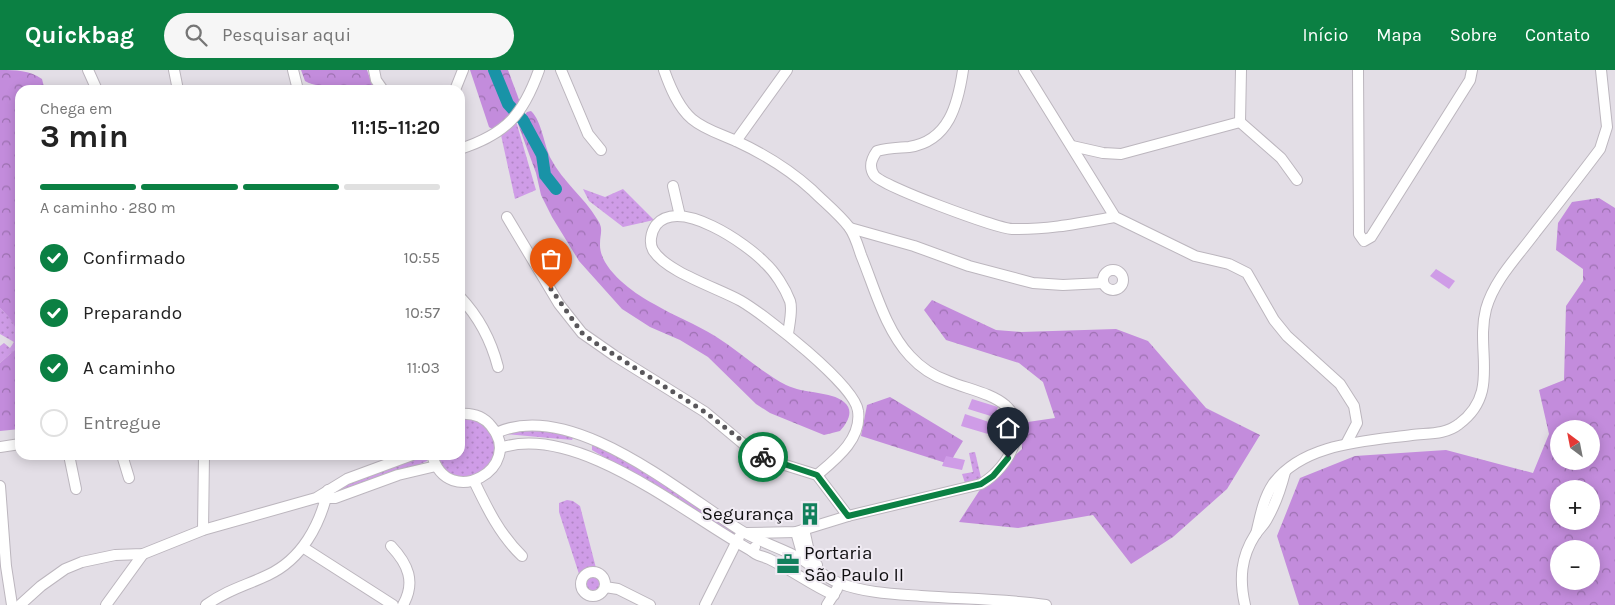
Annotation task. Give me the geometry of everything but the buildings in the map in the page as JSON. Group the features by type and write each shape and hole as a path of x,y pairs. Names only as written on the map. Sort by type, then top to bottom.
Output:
{"street":[{"path":"88,70 93,85"},
{"path":"174,70 177,85"},
{"path":"293,70 297,85"},
{"path":"374,70 376,80 380,85"},
{"path":"457,85 463,70"},
{"path":"465,147 494,135 513,120 532,89 539,70"},
{"path":"561,70 588,134 601,150"},
{"path":"664,70 670,86 692,118 707,129 736,141 796,177 850,228 896,339 910,356 934,375 1006,404 1013,416 1017,431 1013,449 1008,458 993,476 981,484 848,516 800,531 744,532"},
{"path":"736,141 787,70"},
{"path":"964,70 955,110 943,129 922,143 877,151 872,158 871,167 874,176 899,190 986,224 1010,229 1052,228 1115,217"},
{"path":"1024,70 1115,217 1195,256 1229,264 1247,273 1274,320 1287,336 1340,384 1354,406 1357,423 1365,441"},
{"path":"1240,122 1242,70"},
{"path":"1358,70 1359,234 1364,241 1371,237 1470,80 1472,70"},
{"path":"1245,605 1240,577 1244,559 1256,534 1267,520 1286,471 1306,459 1346,444 1449,430 1470,415 1478,405 1484,384 1483,326 1492,292 1511,264 1600,149 1606,134 1601,70"},
{"path":"1072,146 1103,153 1121,154 1240,122"},
{"path":"1240,122 1281,158 1297,180"},
{"path":"673,186 680,216"},
{"path":"788,334 790,302 782,285 766,264 748,247 712,225 680,216 666,218 653,230 652,249 660,258 690,277 741,301 788,334 847,392 858,410 854,436 841,454 817,475"},
{"path":"508,217 559,304 582,333 614,356 705,412 746,447 766,459 817,475 848,516"},
{"path":"1360,218 1377,226"},
{"path":"850,228 914,246 969,266 1033,282 1063,285 1104,283"},
{"path":"465,304 486,333 493,348 498,367"},
{"path":"434,460 436,466 452,479 474,481 491,470 497,462 500,448 496,433 483,418 465,414"},
{"path":"1346,444 1357,423"},
{"path":"496,433 507,428 541,426 585,435 609,446 649,470 744,532 779,544 807,559 836,582"},
{"path":"580,452 585,435"},
{"path":"500,448 513,444 546,443 592,456 753,552 773,558 804,575 821,590 834,595"},
{"path":"0,447 15,445"},
{"path":"70,460 76,489"},
{"path":"124,460 129,478"},
{"path":"203,530 204,460"},
{"path":"20,605 41,586 65,569 82,562 115,555 143,554 203,530 323,495 347,479 398,460"},
{"path":"323,495 335,498 398,475 436,466"},
{"path":"474,481 495,521 510,544 522,556"},
{"path":"0,486 6,566 12,605"},
{"path":"206,605 233,588 270,574 304,548 323,495"},
{"path":"800,531 807,559"},
{"path":"704,605 728,563 736,542 744,532"},
{"path":"753,552 763,540"},
{"path":"763,540 818,576 872,592 1046,605"},
{"path":"391,546 405,562 411,582 403,605"},
{"path":"304,548 393,605"},
{"path":"106,605 143,554"},
{"path":"603,605 603,590 603,578 598,574 590,573 585,575 581,582 581,587 590,596 603,590 618,589 650,605"},
{"path":"828,605 834,595 836,582"}],"shaded area":[{"path":"516,121 536,190 515,199 501,135 512,127"},
{"path":"583,189 605,197 623,189 654,220 623,227 589,201"},
{"path":"1436,269 1455,281 1449,289 1430,276"},
{"path":"0,308 15,326 15,350 0,363 0,346 4,343 10,348 14,342 0,334"},
{"path":"972,399 998,407 994,417 968,409"},
{"path":"965,414 992,423 988,434 961,426"},
{"path":"465,415 483,418 500,448 484,476 451,479 436,460 465,460"},
{"path":"547,429 573,438 572,440 506,434 506,431"},
{"path":"598,443 739,529 735,535 592,450 592,446"},
{"path":"975,452 982,482 966,486 962,474 973,472 969,453"},
{"path":"946,456 965,460 962,470 942,466"},
{"path":"411,460 427,460 346,491 341,490 344,486"},
{"path":"567,500 573,501 580,506 596,568 587,569 579,574 559,512 559,503"},
{"path":"589,576 597,576 602,581 600,592 589,594 584,589 584,581"}],"green space":[{"path":"0,70 17,70 27,72 42,79 44,85 15,85 15,326 0,308"},
{"path":"301,70 367,70 372,85 315,85 305,81"},
{"path":"470,70 508,70 521,105 508,122 495,131 489,127"},
{"path":"531,111 538,121 551,159 599,222 601,228 601,253 605,263 620,280 646,300 715,336 786,385 839,398 849,409 849,417 840,431 824,435 770,413 756,404 708,357 680,340 650,327 622,309 579,261 541,195 536,173 518,124 527,112"},
{"path":"1599,198 1615,208 1615,605 1299,605 1277,536 1300,478 1355,456 1446,450 1533,473 1549,434 1539,390 1564,380 1566,306 1583,281 1583,269 1556,250 1558,223 1572,202"},
{"path":"932,300 996,330 1021,332 1116,329 1148,341 1206,408 1260,435 1227,489 1173,537 1131,564 1093,515 1018,528 959,522 983,485 1022,449 1021,423 1055,418 1043,382 1019,363 946,340 924,310"},
{"path":"15,350 15,430 0,431 0,363"},
{"path":"890,397 963,441 949,464 861,436 867,405"}],"waterway":[{"path":"494,70 508,104 523,120 542,155 545,175 556,189"}],"way so far":[{"path":"551,289 559,304 582,333 614,356 656,380 705,412 746,447 763,457"}],"place":[{"name":"Segurança","path":"810,514"},
{"name":"Portaria São Paulo II","path":"788,564"}],"route":[{"path":"763,457 817,475 848,516 981,484 993,476 1008,458"}]}
